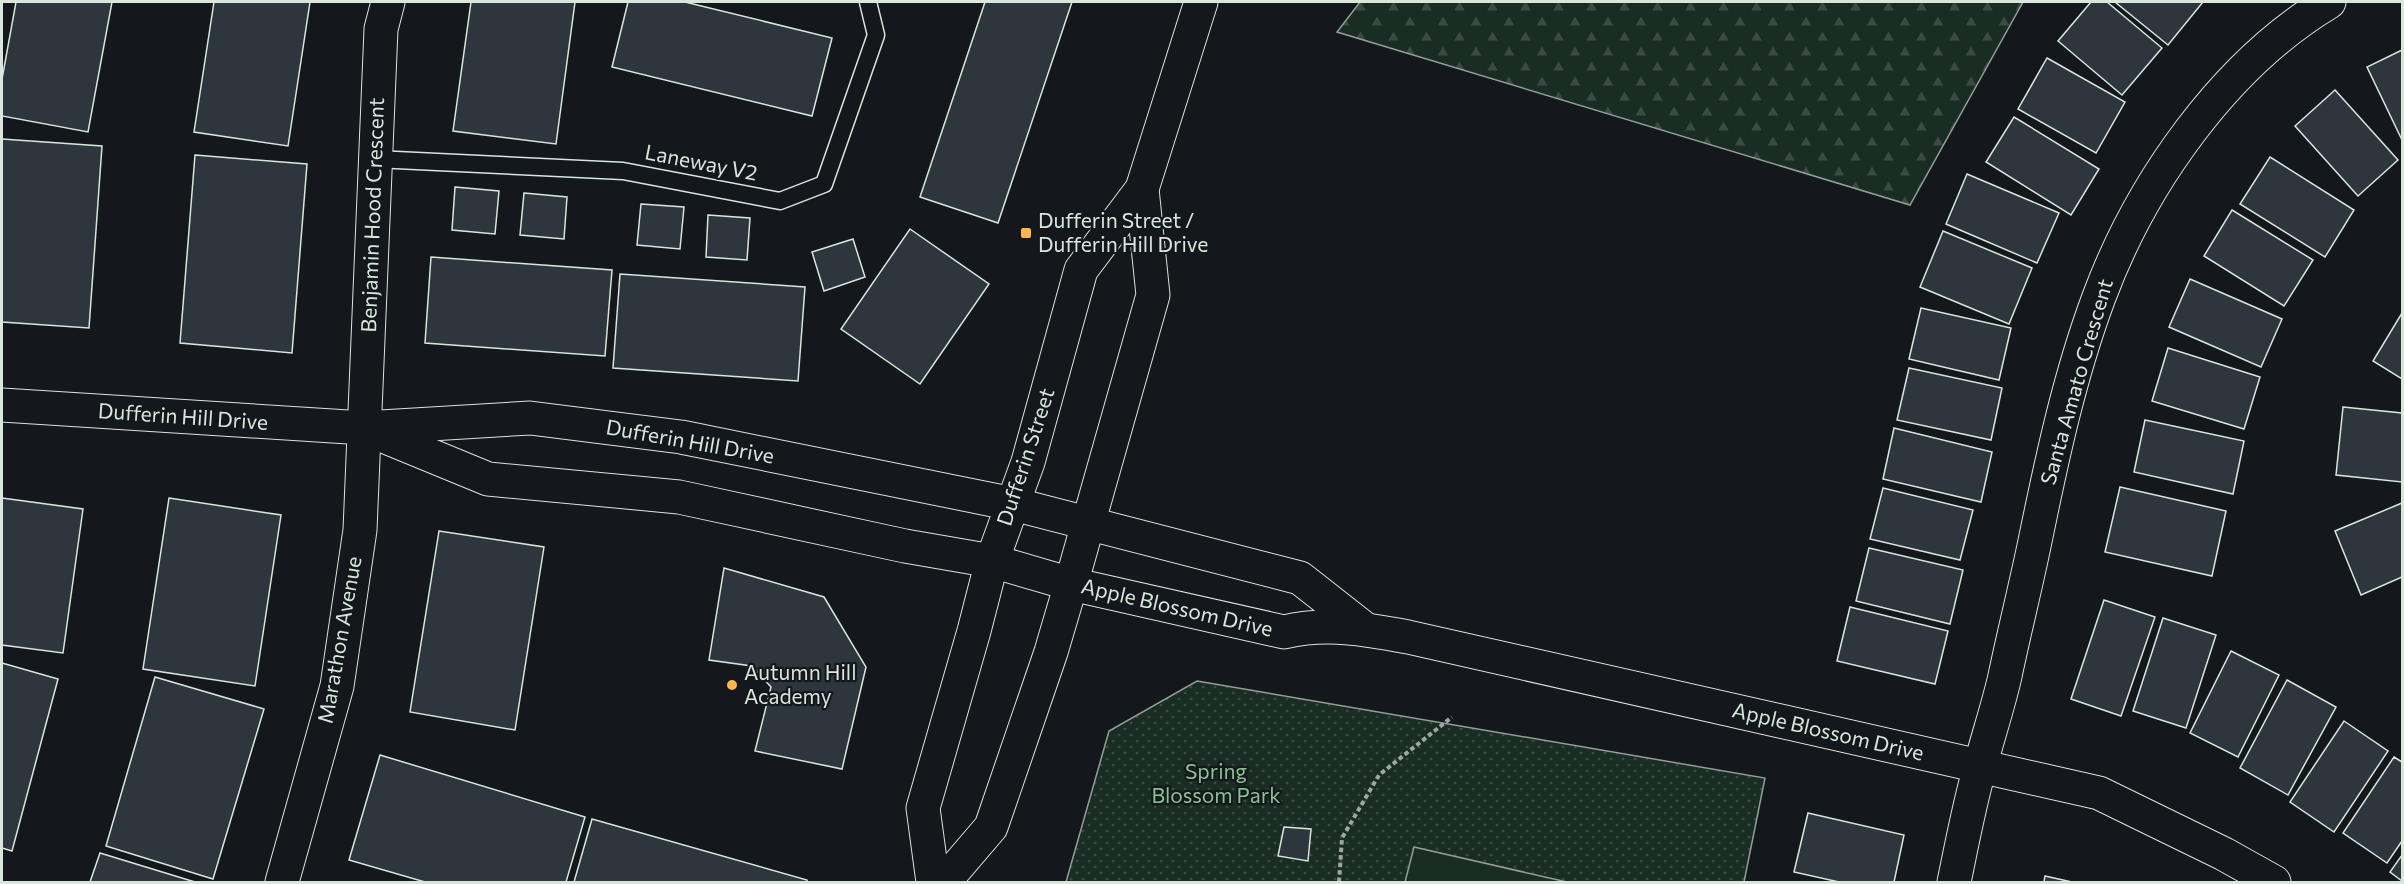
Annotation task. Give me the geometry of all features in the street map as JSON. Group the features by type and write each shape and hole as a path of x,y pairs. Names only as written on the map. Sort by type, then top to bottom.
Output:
{"street":[{"name":"Benjamin Hood Crescent","path":"364,428 381,29 388,2"},
{"name":"Dufferin Street","path":"933,882 922,808 992,561 1028,462 1081,270 1142,189 1201,2"},
{"name":"Santa Amato Crescent","path":"1954,882 1980,766 1995,720 2056,446 2088,328 2111,267 2139,211 2172,157 2210,106 2275,40 2329,2"},
{"name":"Dufferin Street","path":"944,882 991,827 1051,652 1071,584 1153,295 1142,189"},
{"name":"Dufferin Hill Drive","path":"2,405 364,428 530,418 681,437 1013,504"},
{"name":"Dufferin Hill Drive","path":"364,428 488,478 680,496 905,546 992,561"},
{"name":"Marathon Avenue","path":"282,882 337,686 360,530 364,428"},
{"name":"Apple Blossom Drive","path":"1013,504 1300,578 1365,629"},
{"name":"Apple Blossom Drive","path":"992,561 1071,584 1284,632 1307,626 1365,629 1531,663 2099,793 2224,854 2274,882"}],"lane":[{"name":"Laneway V2","path":"375,159 623,171 780,201 824,184 876,35 868,2"}],"path":[{"path":"1338,882 1342,838 1378,775 1452,717"}],"green space":[{"path":"1360,2 2023,2 1910,205 1337,32"},
{"name":"Spring Blossom Park","path":"1197,681 1765,778 1744,882 1066,882 1109,731"},
{"path":"1414,847 1567,882 1405,882"}],"building":[{"path":"16,2 112,2 88,132 2,116 2,79"},
{"path":"214,2 310,2 288,146 194,132"},
{"path":"471,2 575,2 556,144 453,131"},
{"path":"628,2 685,2 832,38 812,116 612,67"},
{"path":"985,2 1072,2 998,223 920,197"},
{"path":"2091,2 2107,2 2162,48 2122,95 2058,41"},
{"path":"2115,2 2203,2 2168,45"},
{"path":"2402,50 2402,140 2367,67"},
{"path":"2047,58 2125,102 2096,153 2018,109"},
{"path":"2335,90 2398,160 2358,196 2295,126"},
{"path":"2014,117 2099,169 2071,215 1986,162"},
{"path":"2,139 102,146 89,328 2,322"},
{"path":"195,155 307,164 292,353 180,343"},
{"path":"2270,157 2354,210 2325,257 2240,204"},
{"path":"1967,174 2059,213 2037,263 1946,224"},
{"path":"455,187 499,191 495,234 452,230"},
{"path":"524,193 567,197 564,239 520,235"},
{"path":"641,204 684,207 680,249 637,245"},
{"path":"2232,210 2313,260 2284,306 2204,256"},
{"path":"708,215 750,218 747,260 706,257"},
{"path":"910,229 989,284 920,384 841,329"},
{"path":"1943,231 2032,268 2009,324 1920,287"},
{"path":"853,239 865,277 824,291 812,252"},
{"path":"431,257 612,270 605,356 425,343"},
{"path":"620,274 805,287 798,381 613,368"},
{"path":"2190,279 2282,319 2261,367 2169,327"},
{"path":"1921,308 2011,328 1999,380 1909,359"},
{"path":"2402,313 2402,379 2373,361"},
{"path":"2168,348 2260,377 2244,429 2152,401"},
{"path":"1909,368 2002,388 1991,440 1897,420"},
{"path":"2343,407 2402,413 2402,482 2336,475"},
{"path":"2145,420 2244,441 2233,494 2134,472"},
{"path":"1894,428 1992,452 1981,502 1883,479"},
{"path":"2120,487 2226,511 2212,576 2105,552"},
{"path":"1883,488 1973,510 1960,560 1870,539"},
{"path":"2,498 83,509 63,653 2,645"},
{"path":"169,498 281,515 255,686 143,669"},
{"path":"2402,503 2402,577 2361,595 2335,531"},
{"path":"439,531 544,547 515,730 410,712"},
{"path":"1869,548 1963,570 1950,624 1856,601"},
{"path":"724,568 824,597 866,667 842,769 755,751 771,687 752,666 709,660"},
{"path":"2104,600 2155,617 2121,716 2071,699"},
{"path":"1850,607 1948,631 1935,684 1837,661"},
{"path":"2163,618 2216,635 2186,728 2133,711"},
{"path":"2231,651 2279,675 2238,757 2190,733"},
{"path":"2,663 58,679 12,851 2,848"},
{"path":"155,677 264,709 213,879 106,846"},
{"path":"2287,680 2336,707 2288,795 2240,768"},
{"path":"2344,721 2388,751 2334,832 2290,802"},
{"path":"380,755 585,817 566,882 425,882 349,860"},
{"path":"2394,757 2402,762 2402,841 2387,863 2343,833"},
{"path":"1808,813 1904,835 1894,882 1839,882 1794,872"},
{"path":"592,819 807,880 807,882 574,882"},
{"path":"1284,827 1311,829 1308,861 1278,856"},
{"path":"100,853 195,882 90,882"},
{"path":"2402,855 2402,881 2390,872"},
{"path":"2045,876 2072,882 2044,882"}],"place":[{"name":"Dufferin Street / Dufferin Hill Drive","path":"1026,233"},
{"name":"Autumn Hill Academy","path":"732,685"}]}
